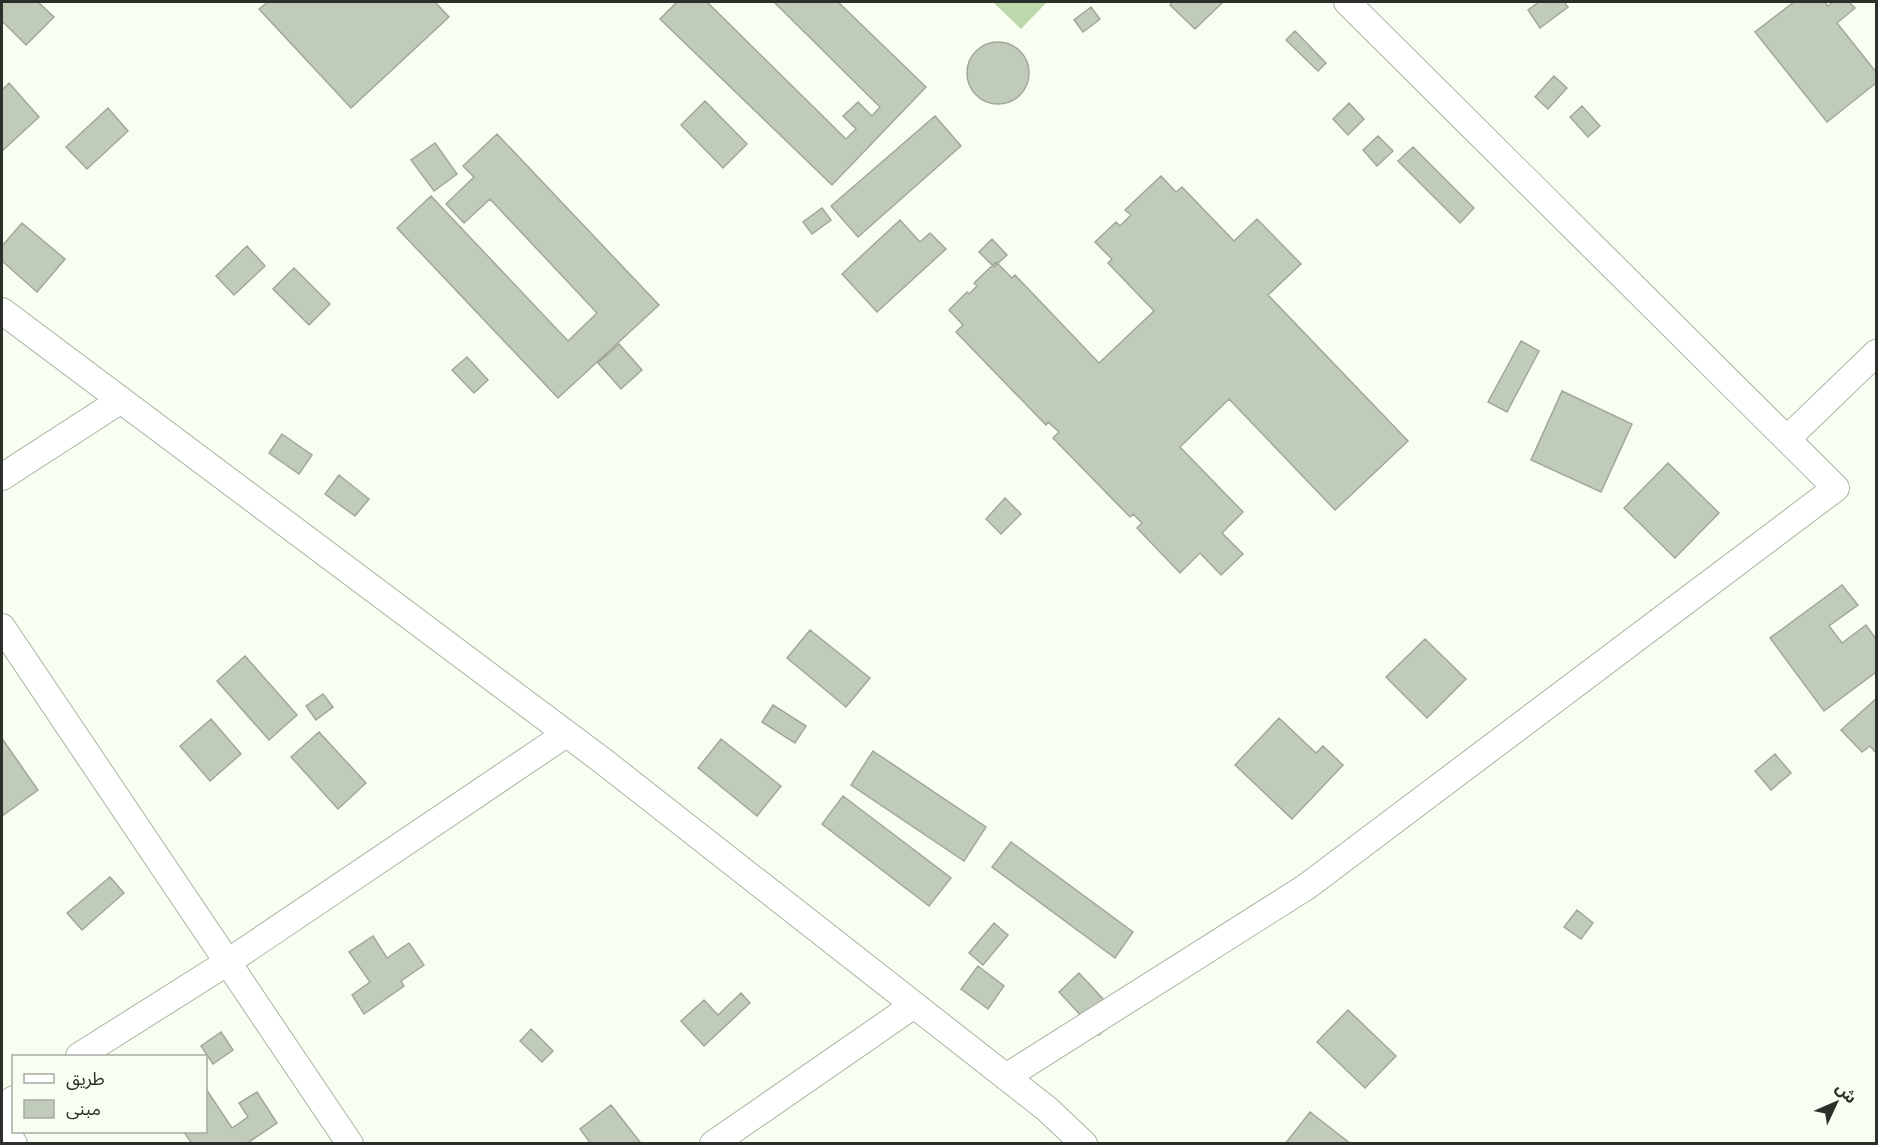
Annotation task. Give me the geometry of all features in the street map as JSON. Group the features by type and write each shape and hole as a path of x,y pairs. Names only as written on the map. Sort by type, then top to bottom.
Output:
{"street":[{"path":"1006,1077 1306,887 1836,488 1347,2"},
{"path":"2,311 566,734 1047,1109 1084,1143"},
{"path":"1787,439 1876,353"},
{"path":"2,477 121,400"},
{"path":"2,627 350,1143"},
{"path":"81,1055 228,962 566,734"},
{"path":"712,1143 914,1005"},
{"path":"2,1125 14,1143"}],"green space":[{"path":"993,2 1047,2 1021,29"}],"building":[{"path":"2,2 38,2 54,17 26,45 2,21"},
{"path":"268,2 435,2 449,17 351,108 259,9"},
{"path":"677,2 707,2 846,139 856,129 843,116 858,102 872,116 880,107 774,2 838,2 926,87 832,185 660,19"},
{"path":"1173,2 1223,2 1195,29 1170,5"},
{"path":"1539,2 1564,2 1568,7 1540,28 1528,10"},
{"path":"1794,2 1824,2 1828,6 1833,2 1849,2 1855,8 1837,23 1876,72 1876,83 1827,122 1755,32"},
{"path":"1091,7 1100,19 1083,32 1074,20"},
{"path":"1295,31 1326,63 1318,71 1286,40"},
{"path":"998,42 1010,44 1020,51 1027,61 1029,73 1027,85 1020,95 1010,102 998,104 986,102 976,95 969,85 967,73 969,61 976,51 986,44"},
{"path":"1554,76 1567,88 1548,109 1535,97"},
{"path":"9,83 39,117 2,151 2,90"},
{"path":"705,101 747,144 723,168 681,125"},
{"path":"1349,103 1364,119 1348,135 1333,119"},
{"path":"1582,106 1600,126 1588,137 1570,117"},
{"path":"108,108 128,131 87,169 66,147"},
{"path":"935,116 961,146 858,237 831,206"},
{"path":"497,134 659,305 558,398 397,228 431,196 568,341 597,313 490,199 464,223 446,204 474,177 463,166"},
{"path":"1378,136 1393,151 1377,166 1363,150"},
{"path":"435,143 457,174 434,191 411,160"},
{"path":"1413,147 1474,208 1460,223 1398,161"},
{"path":"1161,176 1176,192 1182,187 1234,241 1257,219 1301,264 1268,295 1408,441 1335,510 1229,399 1180,447 1243,512 1222,533 1243,554 1221,575 1200,553 1180,573 1137,528 1142,523 1133,514 1130,517 1053,438 1059,432 1048,422 1046,425 956,332 963,325 949,310 967,292 969,294 977,286 974,283 996,262 1012,278 1015,275 1099,363 1154,311 1108,263 1112,259 1095,242 1116,222 1120,226 1131,215 1125,210"},
{"path":"822,208 831,220 812,234 803,222"},
{"path":"900,220 920,242 930,233 946,249 877,312 842,274"},
{"path":"22,223 65,259 37,292 2,261 2,246"},
{"path":"992,239 1007,255 994,267 979,252"},
{"path":"247,246 265,266 234,295 216,276"},
{"path":"294,268 330,304 309,325 273,289"},
{"path":"1521,341 1539,351 1507,412 1488,402"},
{"path":"619,344 642,370 621,389 598,363"},
{"path":"467,357 488,380 474,393 452,370"},
{"path":"1562,391 1632,424 1601,492 1531,460"},
{"path":"282,434 312,455 299,474 269,453"},
{"path":"1668,463 1719,513 1675,558 1624,508"},
{"path":"339,475 369,499 355,516 325,494"},
{"path":"1005,498 1021,514 1001,534 986,519"},
{"path":"1842,585 1858,605 1829,626 1842,643 1866,625 1876,639 1876,672 1824,711 1770,638"},
{"path":"810,630 870,678 846,707 787,658"},
{"path":"1425,639 1466,679 1427,718 1386,677"},
{"path":"245,656 297,715 269,740 217,681"},
{"path":"323,694 333,707 316,720 306,706"},
{"path":"1876,699 1876,753 1870,746 1862,752 1841,730"},
{"path":"773,705 806,726 795,743 762,722"},
{"path":"1279,718 1316,753 1323,746 1343,765 1292,819 1235,765"},
{"path":"211,719 241,754 210,781 180,746"},
{"path":"319,732 366,783 338,809 291,757"},
{"path":"721,739 781,786 757,816 698,768"},
{"path":"2,741 38,790 2,816"},
{"path":"873,751 986,827 964,861 851,785"},
{"path":"1775,754 1791,773 1771,790 1755,771"},
{"path":"843,796 951,878 929,906 822,824"},
{"path":"1011,842 1133,932 1115,958 992,867"},
{"path":"110,877 124,893 82,930 67,913"},
{"path":"1577,910 1593,923 1581,939 1564,927"},
{"path":"994,923 1008,935 983,965 969,953"},
{"path":"373,936 387,958 409,943 424,965 401,981 404,986 364,1014 352,995 370,982 349,952"},
{"path":"978,966 1004,986 988,1009 961,989"},
{"path":"1079,973 1119,1016 1099,1035 1059,992"},
{"path":"741,993 750,1003 704,1046 681,1021 704,1000 718,1015"},
{"path":"1348,1010 1396,1056 1365,1088 1317,1042"},
{"path":"531,1029 553,1051 542,1062 520,1041"},
{"path":"221,1032 233,1050 213,1064 201,1046"},
{"path":"207,1090 232,1128 248,1117 239,1103 257,1092 277,1123 246,1144 192,1144 185,1133 207,1133"},
{"path":"611,1105 640,1142 638,1144 591,1144 580,1129"},
{"path":"1310,1112 1351,1144 1285,1144"}]}
